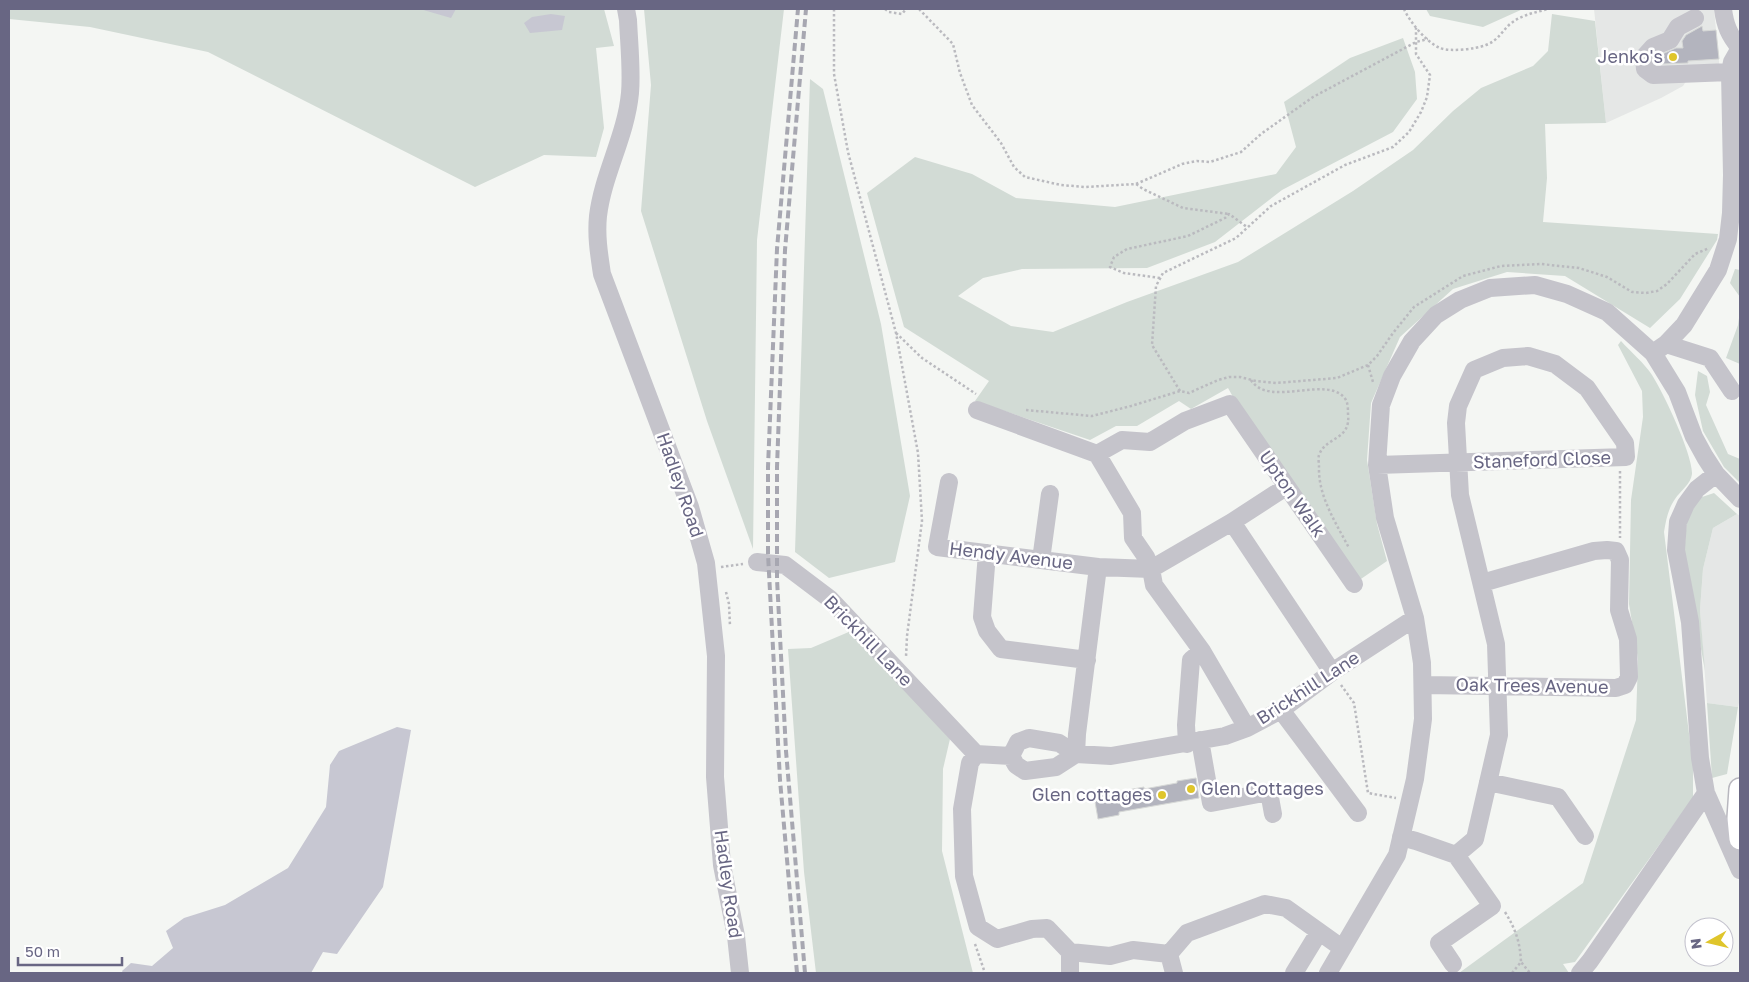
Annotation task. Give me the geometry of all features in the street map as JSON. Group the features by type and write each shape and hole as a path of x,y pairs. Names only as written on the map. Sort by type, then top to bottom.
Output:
{"main road":[{"path":"1740,789 1738,818 1740,839"}],"street":[{"name":"Hadley Road","path":"626,9 630,93 620,139 603,192 598,215 597,241 602,274 690,507 706,568 716,656 715,777 722,865 736,936 740,973"},
{"path":"1660,349 1684,326 1718,270 1728,239 1732,175 1730,72 1732,62 1740,48 1731,38 1725,24 1723,9"},
{"path":"1695,18 1678,27 1670,40 1653,47 1644,57 1645,69 1653,75 1730,72"},
{"path":"1335,971 1342,948 1397,855 1415,780 1423,719 1422,663 1414,618 1385,518 1376,465 1380,404 1392,376 1412,341 1436,315 1460,300 1490,288 1535,285 1567,294 1607,312 1660,349 1710,358 1732,391"},
{"path":"1660,349 1694,437 1716,474 1740,498"},
{"path":"1456,855 1475,839 1499,736 1496,644 1460,495 1456,423 1458,406 1474,370 1503,358 1528,356 1555,364 1587,388 1625,443 1623,457"},
{"path":"978,403 1097,454 1132,514 1133,538 1146,557 1151,569 1154,585 1202,651 1247,728"},
{"name":"Upton Walk","path":"1097,454 1122,440 1150,442 1185,421 1230,404 1354,584"},
{"name":"Staneford Close","path":"1376,465 1623,457"},
{"path":"1716,474 1697,489 1686,504 1678,522 1676,550 1690,622 1700,758 1706,793 1740,870"},
{"name":"Hendy Avenue","path":"948,482 937,547 1098,567 1151,569"},
{"path":"1151,569 1232,522 1286,487"},
{"path":"1041,560 1050,494"},
{"path":"1232,522 1332,672"},
{"path":"1482,583 1594,551 1616,551"},
{"name":"Oak Trees Avenue","path":"1422,685 1616,688 1625,685 1629,677 1628,639 1619,610 1620,560 1616,551"},
{"path":"987,553 982,617 987,631 1001,648 1087,660"},
{"name":"Brickhill Lane","path":"757,562 785,565 830,599 976,754"},
{"path":"1098,567 1076,754 1056,767 1026,771 1016,765 1011,756 976,754 970,763 962,809 964,876 978,928 997,939 1047,928 1070,952 1110,956 1133,950 1169,954"},
{"name":"Brickhill Lane","path":"1011,756 1018,742 1029,738 1059,743 1076,754 1111,756 1226,736 1247,728 1281,710 1332,672 1414,618"},
{"path":"1202,651 1191,660 1186,725 1211,803 1268,792 1273,814"},
{"path":"1281,710 1358,814"},
{"path":"1488,782 1558,797 1585,836"},
{"path":"1580,973 1590,962 1706,793"},
{"path":"1401,837 1416,840 1456,855 1492,906 1439,943 1453,964"},
{"path":"1169,954 1187,933 1265,904 1286,908 1342,948"},
{"path":"1294,973 1319,932"},
{"path":"1070,952 1070,973"},
{"path":"1169,954 1174,973"}],"path":[{"path":"834,9 834,74 848,152 896,333 918,453 922,521 907,636 905,679"},
{"path":"885,9 889,12 902,14 906,9"},
{"path":"919,9 953,44 960,73 972,105 1001,143 1014,167 1025,177 1061,185 1085,187 1136,184 1182,164 1197,161 1210,162 1241,152 1261,134 1313,97 1416,42 1428,39"},
{"path":"1404,9 1407,17 1428,39 1440,48 1455,50 1485,46 1498,39 1510,25 1523,16 1548,9"},
{"path":"1023,409 1032,412 1092,416 1180,391 1152,345 1156,286 1163,273 1236,238 1271,206 1345,165 1393,147 1409,132 1421,112 1427,97 1430,75 1416,54 1416,28"},
{"path":"1136,184 1183,208 1229,214 1248,227"},
{"path":"1160,278 1124,273 1110,268 1114,257 1127,248 1188,236 1226,218 1229,214"},
{"path":"896,333 922,358 972,393 978,403"},
{"path":"1250,380 1254,386 1266,392 1326,389 1341,394 1347,401 1349,421 1346,431 1328,444 1319,455 1318,476 1325,500 1352,553"},
{"path":"1616,551 1621,537 1623,457"},
{"path":"706,568 757,562"},
{"path":"1332,672 1354,703 1368,793 1410,800"},
{"path":"1492,906 1503,909 1513,924 1520,943 1521,962 1530,973"},
{"path":"1512,973 1521,962"}],"shaded area":[{"path":"9,9 604,9 614,46 596,48 604,128 596,157 544,155 475,187 208,52 90,27 9,19"},
{"path":"420,9 456,9 451,18"},
{"path":"644,9 784,9 757,240 753,549 707,421 641,211 651,85"},
{"path":"1426,9 1523,9 1483,27 1430,16"},
{"path":"1594,9 1714,9 1720,72 1690,75 1683,86 1606,123"},
{"path":"551,14 565,16 562,30 530,33 524,23 532,17"},
{"path":"1552,14 1595,21 1606,123 1545,124 1547,178 1543,222 1718,234 1717,240 1680,299 1650,328 1565,276 1507,272 1453,289 1400,337 1371,403 1367,460 1377,524 1387,561 1358,581 1242,413 1228,388 1191,409 1179,401 1137,426 1116,426 1090,440 975,401 989,381 904,327 867,193 915,157 972,174 1016,198 1115,207 1276,174 1296,147 1284,102 1350,58 1403,38 1415,72 1417,99 1393,132 1282,190 1215,242 1147,268 1022,269 983,278 958,296 1011,326 1053,332 1127,302 1238,262 1353,191 1413,150 1453,111 1481,88 1533,66 1548,51"},
{"path":"810,79 823,89 881,324 910,496 895,562 829,578 795,552"},
{"path":"1735,269 1740,270 1740,297 1730,283"},
{"path":"1740,311 1740,364 1726,358 1738,325"},
{"path":"1621,341 1645,366 1657,383 1670,409 1691,465 1691,478 1671,507 1664,532 1693,766 1693,798 1575,962 1563,964 1569,973 1459,973 1583,883 1636,720 1638,659 1629,604 1631,500 1643,417 1642,391 1618,345"},
{"path":"1698,371 1707,376 1710,392 1706,405 1728,454 1740,459 1740,483 1724,467 1703,431 1695,395"},
{"path":"1714,493 1737,514 1713,528 1703,569 1700,610 1705,671 1684,555 1687,518 1696,499"},
{"path":"1737,514 1740,516 1740,698 1738,707 1707,703 1700,610 1703,569 1713,528"},
{"path":"851,631 950,739 943,769 942,851 973,973 816,973 804,872 788,649 811,648"},
{"path":"1707,703 1738,707 1727,774 1712,778"},
{"path":"397,727 411,730 383,887 337,954 323,952 311,973 123,973 122,971 131,963 152,966 173,948 166,931 184,918 225,905 288,868 326,807 330,765 339,751"}],"building":[{"path":"1702,26 1703,31 1716,30 1719,59 1661,64 1660,55 1676,48 1683,48 1682,41 1686,35"},
{"path":"1196,778 1199,798 1119,812 1119,815 1098,819 1094,796 1144,787 1144,789"}],"railway":[{"path":"797,973 780,780 768,554 768,467 777,249 798,9"},
{"path":"805,973 786,751 777,579 777,467 785,250 806,9"}],"place":[{"name":"Jenko's","path":"1673,57"},
{"name":"Glen Cottages","path":"1191,789"},
{"name":"Glen cottages","path":"1162,795"}]}
